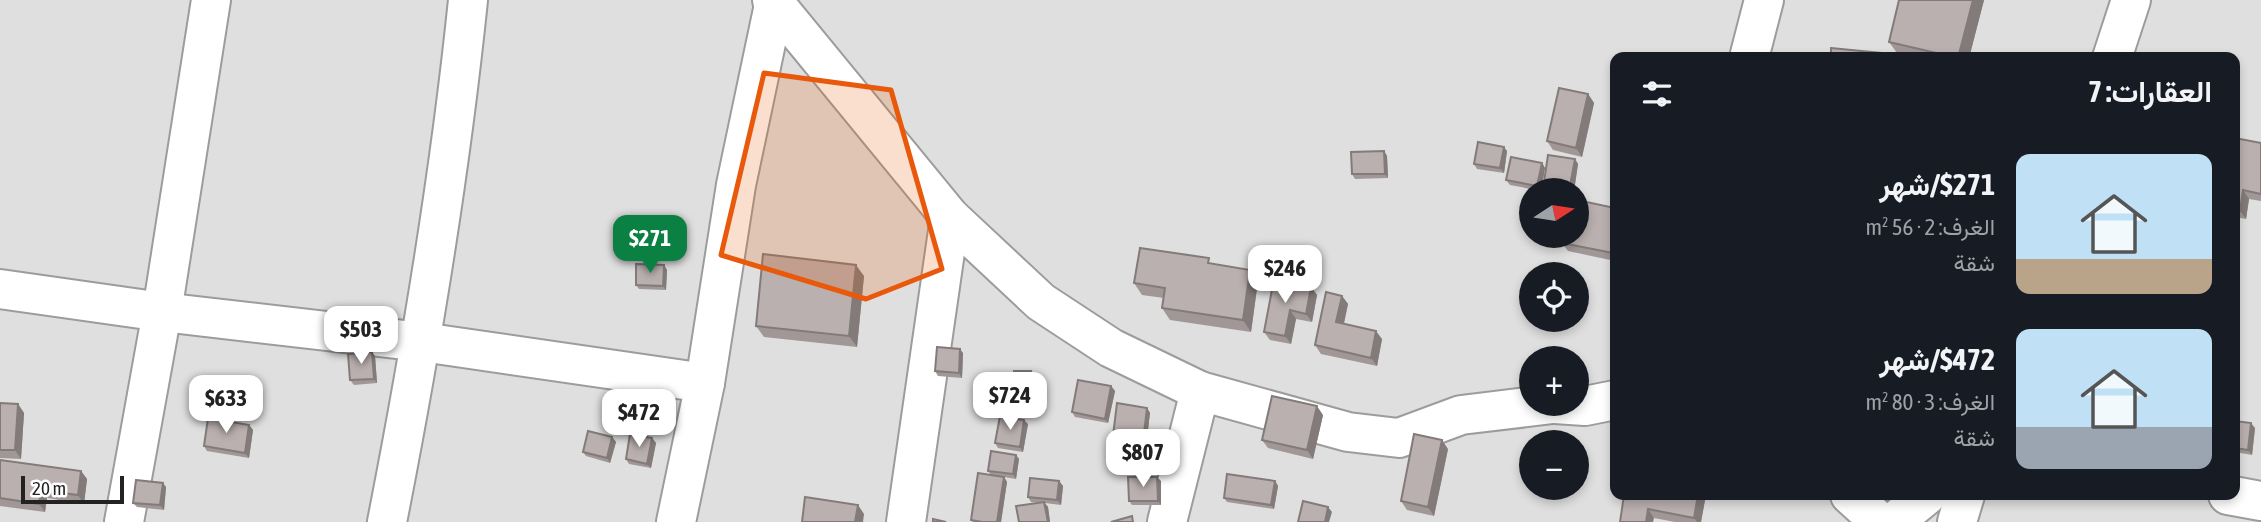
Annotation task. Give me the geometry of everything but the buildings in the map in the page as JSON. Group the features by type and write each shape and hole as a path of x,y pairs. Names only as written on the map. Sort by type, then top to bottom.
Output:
{"street":[{"path":"124,522 162,312 211,0"},
{"path":"387,522 422,342 434,242 458,98 468,0"},
{"path":"1751,52 1764,0"},
{"path":"2114,52 2131,0"},
{"path":"774,1 950,218 1041,302 1111,348 1200,391 1348,432 1399,438 1461,415 1519,408"},
{"path":"676,522 705,383 736,184 774,1"},
{"path":"906,522 950,218"},
{"path":"0,289 162,312 422,342 705,383"},
{"path":"1167,522 1200,391"},
{"path":"1589,405 1610,401"},
{"path":"2240,497 2261,501"},
{"path":"1856,500 1880,522"},
{"path":"1894,522 1921,500"},
{"path":"1957,522 1964,500"}],"highlighted area":[{"path":"764,73 891,90 942,269 866,299 721,255"}],"shaded area":[{"path":"0,0 2261,0 2261,522 0,522"}]}
